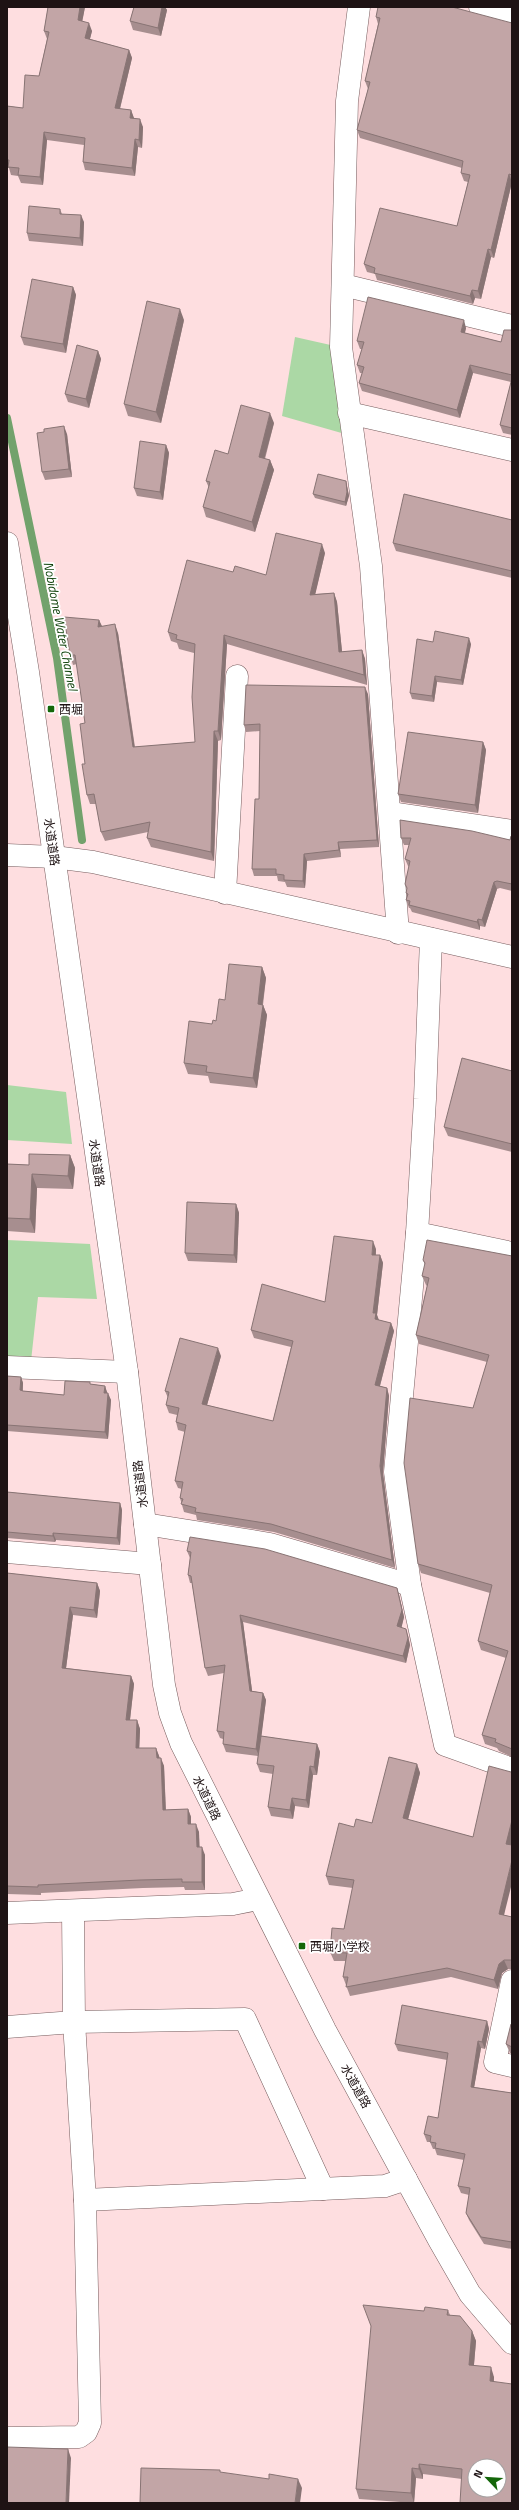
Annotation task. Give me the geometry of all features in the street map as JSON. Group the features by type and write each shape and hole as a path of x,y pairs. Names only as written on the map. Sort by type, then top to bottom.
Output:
{"street":[{"path":"359,7 347,101 341,347 371,566 398,933"},
{"path":"480,7 512,14"},
{"path":"343,284 512,326"},
{"path":"349,413 512,450"},
{"name":"水道道路","path":"7,543 28,672 127,1372 164,1685 170,1713 203,1789 325,2030 470,2294 512,2343"},
{"path":"225,894 237,676"},
{"path":"390,813 512,831"},
{"path":"7,855 93,862 225,894 512,957"},
{"path":"431,939 425,1099 417,1233 395,1472 410,1585 445,1745 512,1769"},
{"path":"417,1233 512,1253"},
{"path":"7,1367 127,1372"},
{"path":"144,1524 270,1544 410,1585"},
{"path":"7,1552 150,1564"},
{"path":"7,1913 233,1904 258,1899"},
{"path":"7,2438 79,2437 86,2432 90,2423 85,2200 74,2022 73,1910"},
{"path":"512,1982 495,2062 512,2066"},
{"path":"7,2027 74,2022 245,2019 323,2190"},
{"path":"85,2200 385,2186 406,2179"}],"green space":[{"path":"295,337 335,346 345,434 282,416"},
{"path":"7,1085 66,1092 72,1144 7,1140"},
{"path":"7,1240 90,1244 97,1299 38,1297 31,1361 7,1359"}],"building":[{"path":"48,7 80,7 78,20 89,23 85,38 129,50 115,108 131,110 130,118 140,119 139,140 135,139 132,168 83,162 85,138 44,132 40,177 18,175 19,168 8,167 7,106 23,108 25,75 39,76 49,32 44,31"},
{"path":"134,7 162,7 158,28 130,21"},
{"path":"378,7 452,7 512,23 512,175 509,174 491,250 488,249 478,291 472,290 470,296 374,273 375,268 364,264 380,208 457,226 470,175 461,173 463,161 357,130 370,82 365,81 380,18 376,17"},
{"path":"29,206 60,209 60,214 81,215 80,238 27,233"},
{"path":"32,279 73,287 63,344 21,337"},
{"path":"368,297 464,320 461,332 501,342 504,330 512,330 512,375 470,365 457,410 359,383 364,367 357,365 364,342 357,341"},
{"path":"147,301 180,309 156,412 124,404"},
{"path":"77,345 98,351 86,399 65,394"},
{"path":"512,378 512,428 500,425"},
{"path":"241,405 270,413 259,457 270,460 252,522 203,507 210,482 206,481 215,450 228,454"},
{"path":"64,426 69,469 42,472 37,433 44,432 44,429"},
{"path":"140,441 166,445 160,492 134,488"},
{"path":"318,474 346,481 347,492 345,502 313,494"},
{"path":"404,494 512,520 512,571 393,543"},
{"path":"276,533 322,544 310,595 334,593 339,652 362,650 364,675 224,635 218,731 214,731 211,852 147,838 150,822 101,832 94,794 87,795 82,764 85,764 80,724 85,723 75,655 70,655 64,617 99,620 98,627 115,624 133,747 195,742 192,697 195,644 176,639 177,635 168,632 187,560 233,572 235,566 266,575"},
{"path":"435,631 469,638 461,680 435,676 432,696 410,693 417,639 433,642"},
{"path":"246,685 365,687 377,840 338,842 339,850 304,854 303,881 284,880 284,875 276,874 276,869 252,869 255,799 259,799 260,724 244,725"},
{"path":"408,732 483,742 475,805 398,794"},
{"path":"400,820 472,831 510,840 512,835 512,884 497,881 494,882 482,920 478,919 477,922 409,905 410,901 406,900 408,894 406,893 407,888 405,884 410,861 405,859 411,838 401,838"},
{"path":"229,964 262,967 258,1004 263,1005 253,1078 206,1072 207,1066 184,1063 189,1021 212,1024 213,1020 216,1021 219,999 225,1000"},
{"path":"462,1058 512,1071 512,1144 444,1127"},
{"path":"29,1154 70,1155 68,1176 32,1174 30,1219 7,1218 7,1164 29,1165"},
{"path":"187,1202 236,1204 234,1255 185,1253"},
{"path":"334,1236 373,1241 372,1255 380,1255 373,1313 376,1313 375,1319 391,1323 375,1385 387,1388 380,1466 392,1560 271,1524 195,1512 196,1508 181,1504 183,1499 180,1498 183,1482 175,1481 186,1425 176,1422 179,1408 166,1405 169,1392 165,1391 180,1338 218,1348 202,1404 273,1421 293,1341 251,1330 262,1284 325,1302"},
{"path":"427,1240 512,1256 512,1749 495,1742 496,1739 482,1735 508,1651 478,1641 492,1585 418,1564 404,1463 410,1398 473,1408 489,1355 416,1335 429,1278 422,1276 425,1263 423,1260"},
{"path":"7,1376 21,1377 20,1390 23,1391 64,1395 65,1381 90,1382 90,1384 105,1386 104,1393 108,1393 105,1432 7,1425"},
{"path":"7,1492 120,1503 117,1538 53,1533 53,1536 7,1532"},
{"path":"190,1537 265,1549 397,1588 402,1610 397,1626 406,1629 408,1638 403,1656 240,1615 250,1691 263,1693 256,1749 223,1744 224,1732 217,1731 225,1665 205,1668 191,1576 188,1575 191,1552 187,1551"},
{"path":"7,1573 97,1583 94,1610 70,1607 62,1668 131,1676 126,1720 137,1720 136,1748 156,1748 157,1758 161,1758 163,1810 188,1809 188,1824 196,1824 197,1847 202,1847 202,1882 182,1882 182,1879 38,1885 38,1887 7,1886"},
{"path":"261,1736 317,1744 314,1767 310,1766 306,1800 292,1798 290,1810 268,1807 274,1766 257,1764"},
{"path":"389,1757 417,1764 403,1818 473,1837 489,1766 512,1772 512,1820 506,1844 512,1845 512,1860 499,1914 512,1917 512,1960 504,1960 499,1964 494,1980 447,1968 346,1987 348,1977 343,1977 347,1953 330,1952 332,1928 344,1929 354,1880 326,1876 339,1823 354,1827 356,1819 372,1823"},
{"path":"402,2005 487,2021 482,2042 478,2041 471,2087 512,2093 512,2242 481,2237 466,2213 470,2188 458,2186 465,2154 435,2148 436,2143 430,2142 431,2136 424,2134 428,2116 438,2118 448,2053 395,2044"},
{"path":"512,2024 512,2047 506,2044"},
{"path":"363,2305 424,2311 425,2307 448,2310 447,2315 460,2316 472,2331 469,2365 491,2367 490,2381 512,2384 512,2503 460,2503 462,2469 419,2464 419,2469 412,2468 411,2493 356,2489 371,2326"},
{"path":"7,2447 68,2449 66,2503 7,2503"},
{"path":"141,2468 220,2470 220,2472 269,2479 269,2474 298,2479 295,2503 140,2503"}],"waterway":[{"name":"Nobidome Water Channel","path":"7,418 57,658 82,840"}],"place":[{"name":"西堀","path":"51,709"},
{"name":"西堀小学校","path":"302,1946"}]}
